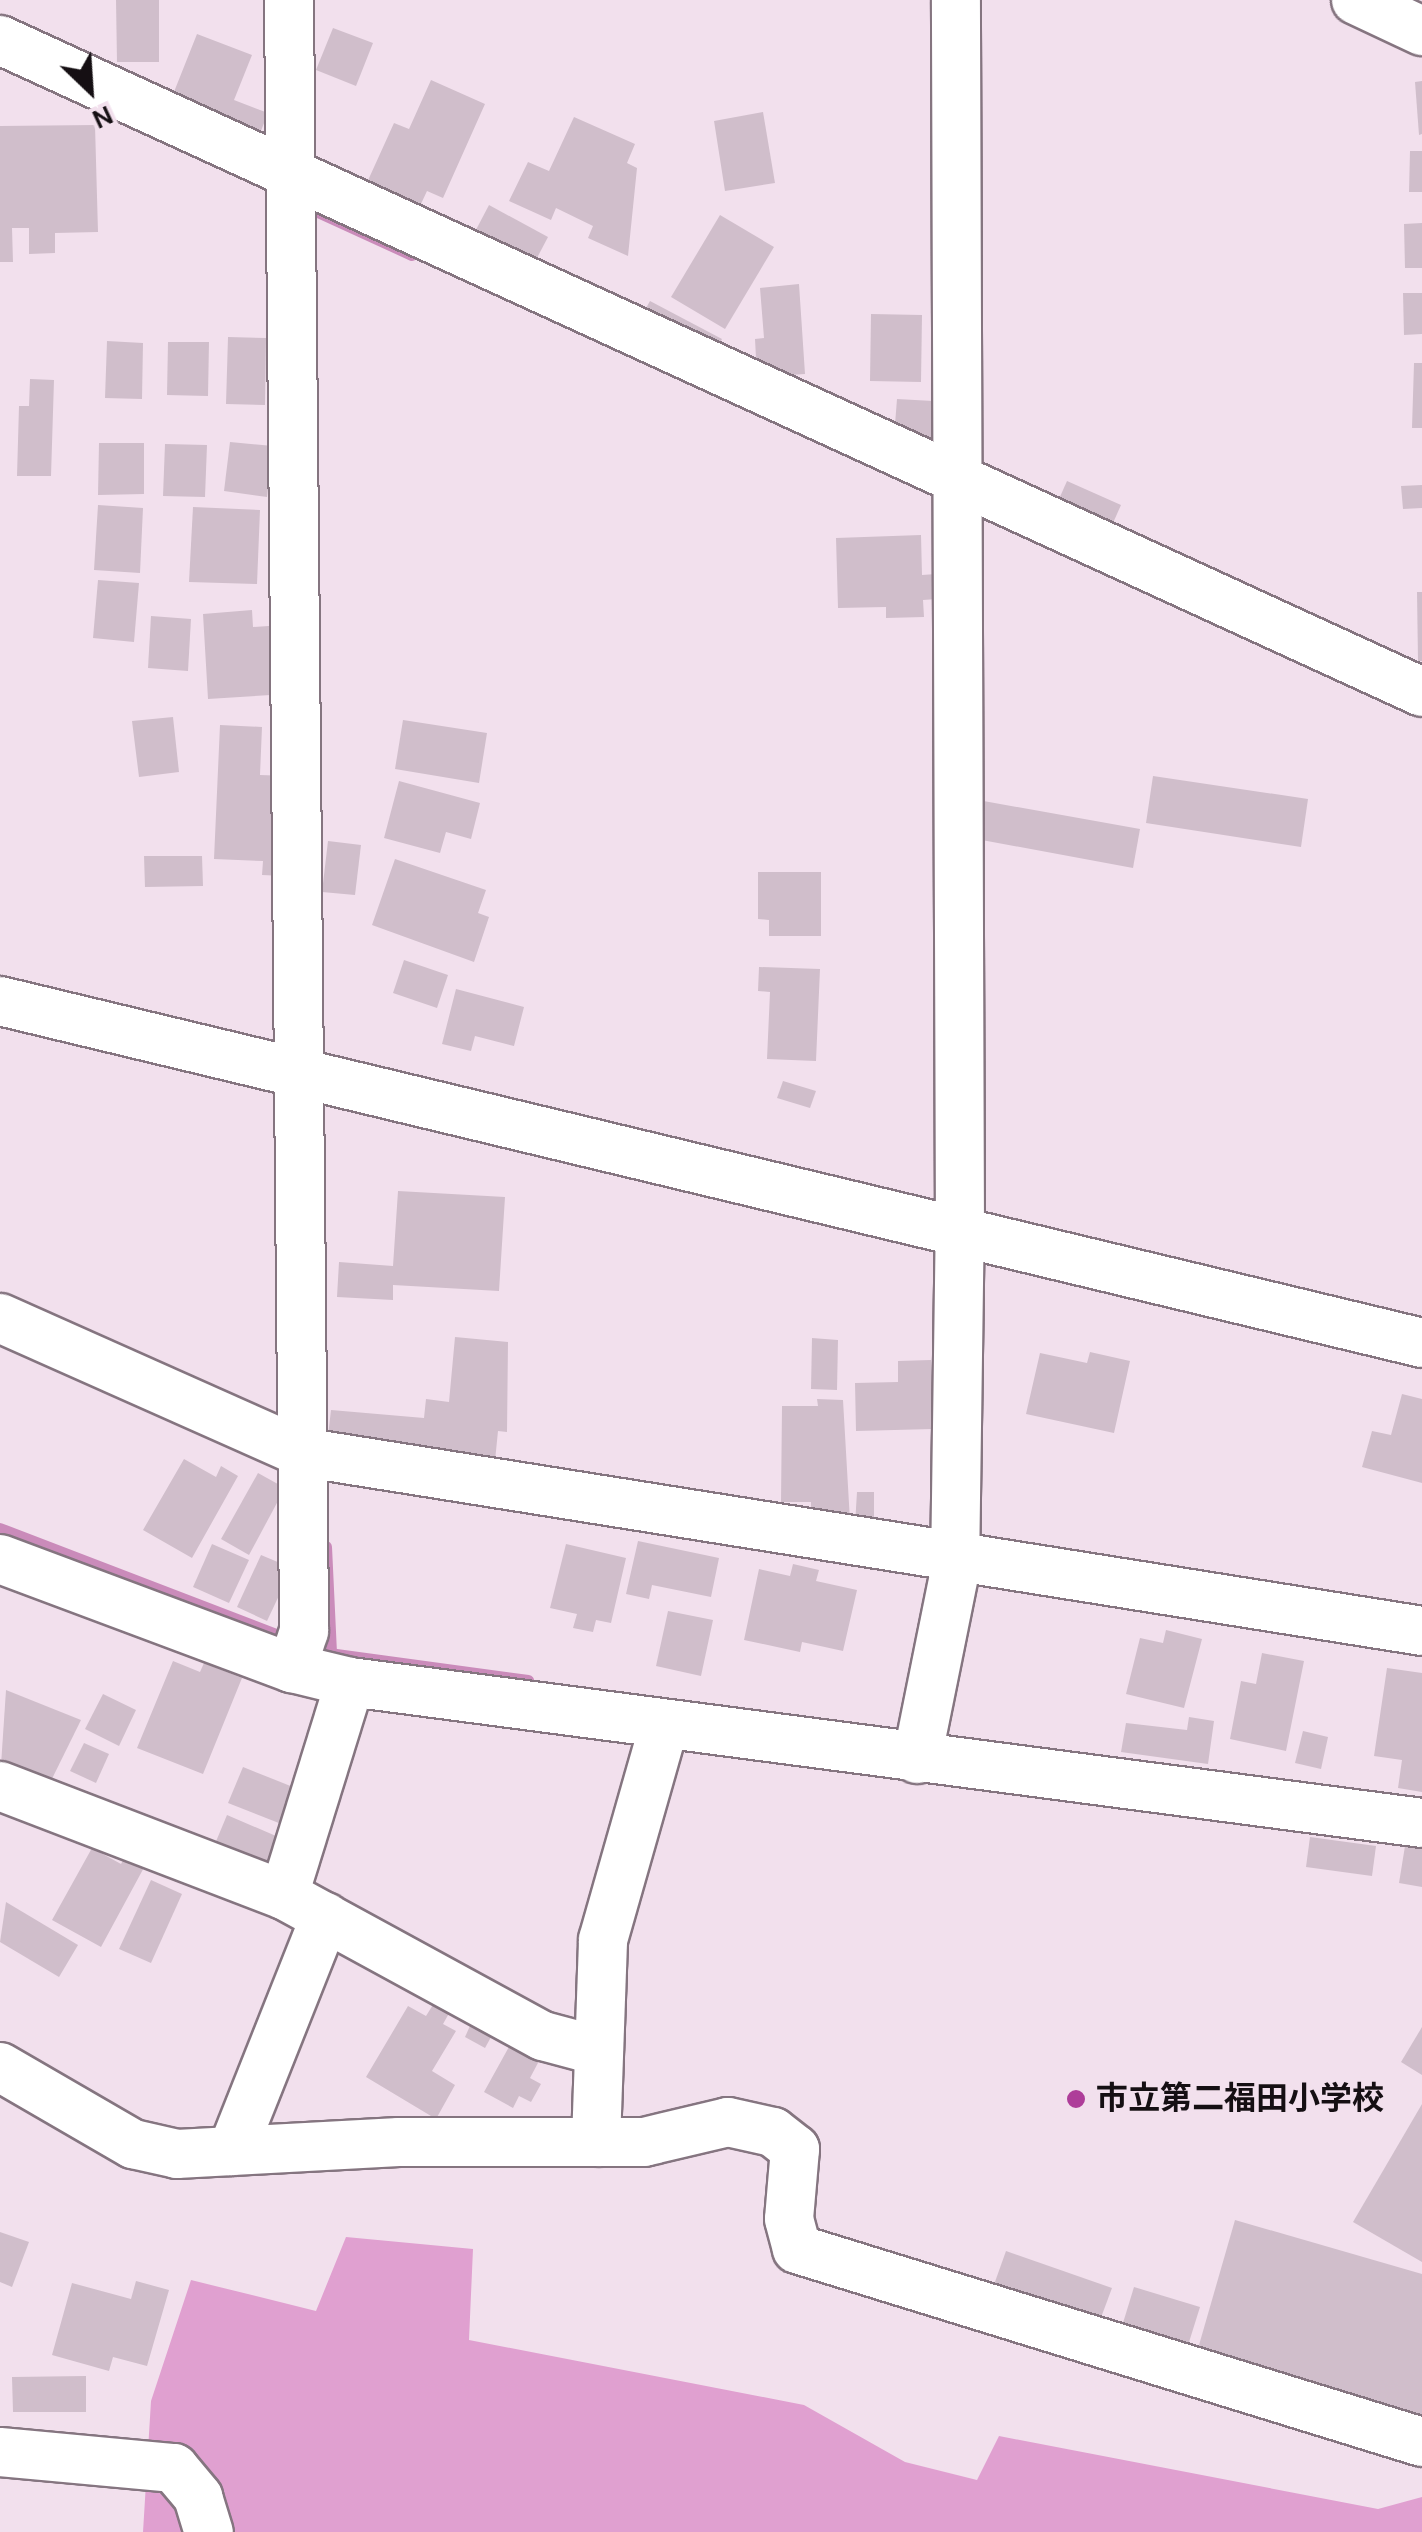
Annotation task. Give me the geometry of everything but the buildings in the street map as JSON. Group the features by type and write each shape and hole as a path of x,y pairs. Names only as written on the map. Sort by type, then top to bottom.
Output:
{"street":[{"path":"290,0 300,187 298,1650"},
{"path":"920,1742 954,1573 960,1232 956,0"},
{"path":"1356,0 1422,30"},
{"path":"0,40 300,187 959,490 1422,692"},
{"path":"0,1001 1422,1343"},
{"path":"0,1318 301,1463 954,1573 1422,1631"},
{"path":"0,1560 298,1650 350,1682 664,1726 920,1742 1422,1823"},
{"path":"232,2151 304,1906 350,1682"},
{"path":"596,2142 603,1940 664,1726"},
{"path":"0,1786 304,1906 542,2036 599,2051"},
{"path":"0,2067 133,2144 176,2154 399,2142 644,2142 705,2123 773,2132 795,2148 789,2219 797,2249 1422,2442"},
{"path":"0,2452 174,2468 198,2496 209,2532"}],"shaded area":[{"path":"346,2237 473,2249 469,2340 804,2405 905,2462 977,2480 999,2436 1378,2509 1422,2497 1422,2532 143,2532 151,2401 191,2280 316,2311"}],"waterway":[{"path":"303,205 412,255"},
{"path":"0,1529 292,1641"},
{"path":"326,1547 331,1655"},
{"path":"329,1654 528,1681"}],"place":[{"name":"市立第二福田小学校","path":"1076,2099"}]}
